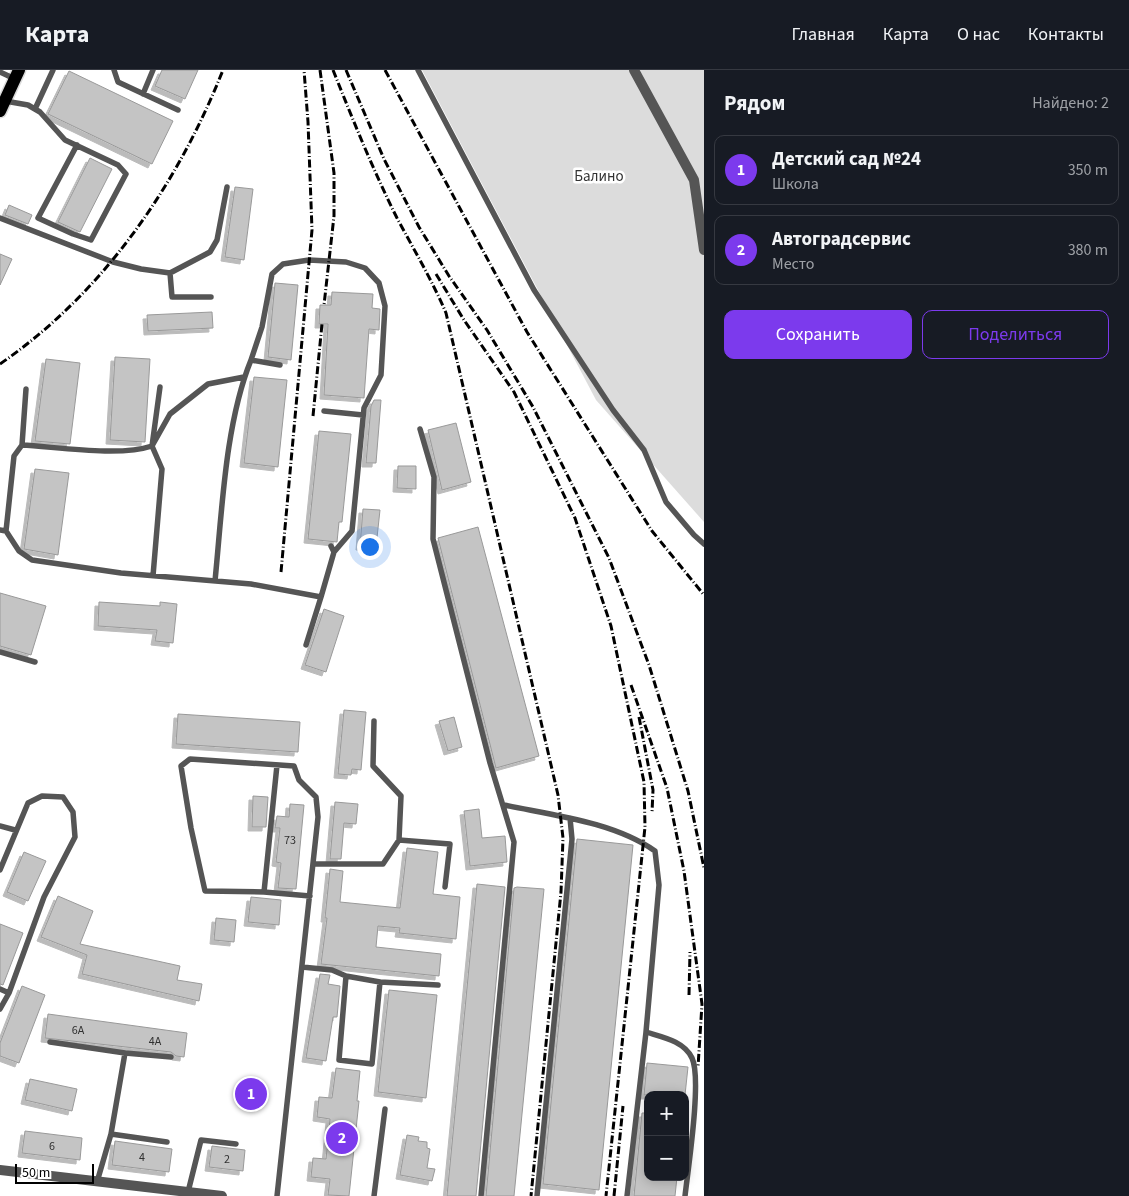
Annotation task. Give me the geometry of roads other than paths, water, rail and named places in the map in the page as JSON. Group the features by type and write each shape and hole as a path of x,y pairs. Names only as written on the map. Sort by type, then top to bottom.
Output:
{"main road":[{"path":"2,106 17,75"}],"street":[{"path":"634,70 704,190"},
{"path":"699,180 704,250"},
{"path":"0,1170 177,1194 188,1192 222,1196"}],"lane":[{"path":"35,109 53,70"},
{"path":"114,70 118,82 178,110"},
{"path":"143,94 153,70"},
{"path":"418,70 534,290 613,410 644,450 666,502 694,536 704,544"},
{"path":"0,72 17,75"},
{"path":"2,106 28,105 35,109 65,140 77,145 118,165 126,174 91,240 72,234 38,218 77,145"},
{"path":"0,218 113,262 141,269 170,273 210,252 217,240 227,187"},
{"path":"215,581 225,476 244,377 262,327 272,274 282,264 309,260 346,262 365,268 379,283 385,306 381,375 364,408 352,531 334,552 306,645"},
{"path":"170,273 172,297 212,297"},
{"path":"251,360 280,365"},
{"path":"22,445 140,450 152,446 170,414 208,384 244,377"},
{"path":"153,576 162,469 152,446 160,387"},
{"path":"26,389 22,445 14,456 3,530 19,551 32,560 153,576 251,584 321,597"},
{"path":"324,411 363,415"},
{"path":"420,429 434,477 433,539 490,763 514,842 481,1196"},
{"path":"331,546 334,552"},
{"path":"0,652 35,662"},
{"path":"313,864 383,864 398,840 402,796 373,766 374,721"},
{"path":"277,1196 310,896 318,817 316,797 299,780 294,766 190,759 181,766 191,828 205,891 264,892 310,896"},
{"path":"264,892 277,765"},
{"path":"0,870 15,830 28,803 42,796 63,798 74,812 75,836 44,897 9,993 0,1009"},
{"path":"504,805 570,818 638,839 655,851 659,885 646,1032 627,1196"},
{"path":"537,1196 572,839 570,818"},
{"path":"0,826 15,830"},
{"path":"398,840 450,844 444,887"},
{"path":"302,967 332,970 346,976 380,982 438,985"},
{"path":"346,976 339,1060 372,1064 380,982"},
{"path":"0,989 9,993"},
{"path":"646,1032 676,1042 692,1058 696,1086 685,1196"},
{"path":"50,1042 125,1053 171,1057"},
{"path":"97,1182 111,1134 125,1053"},
{"path":"374,1196 385,1108"},
{"path":"111,1134 168,1142"},
{"path":"188,1192 200,1140 236,1144"}],"railway":[{"path":"0,364 37,336 72,304 104,270 133,234 183,155 223,70"},
{"path":"281,572 312,230 304,70"},
{"path":"320,70 334,173 334,216 324,305"},
{"path":"333,70 380,182 446,313 558,795 563,838 561,892 531,1196"},
{"path":"346,70 384,159 419,227 449,276 487,330 533,407 609,558 649,665 688,791 704,868"},
{"path":"385,70 527,332 652,531 704,595"},
{"path":"436,274 464,320 514,392 575,518 611,626 644,782 645,827 606,1196"},
{"path":"313,416 322,324"},
{"path":"631,685 667,788 684,871 702,1004 698,1067"},
{"path":"639,717 653,790 652,813"},
{"path":"689,995 690,952"},
{"path":"614,1196 623,1106"}],"place":[{"name":"Детский сад №24","path":"251,1094"},
{"name":"Автоградсервис","path":"342,1138"}],"park label":[{"name":"Балино","path":"599,176"}]}
